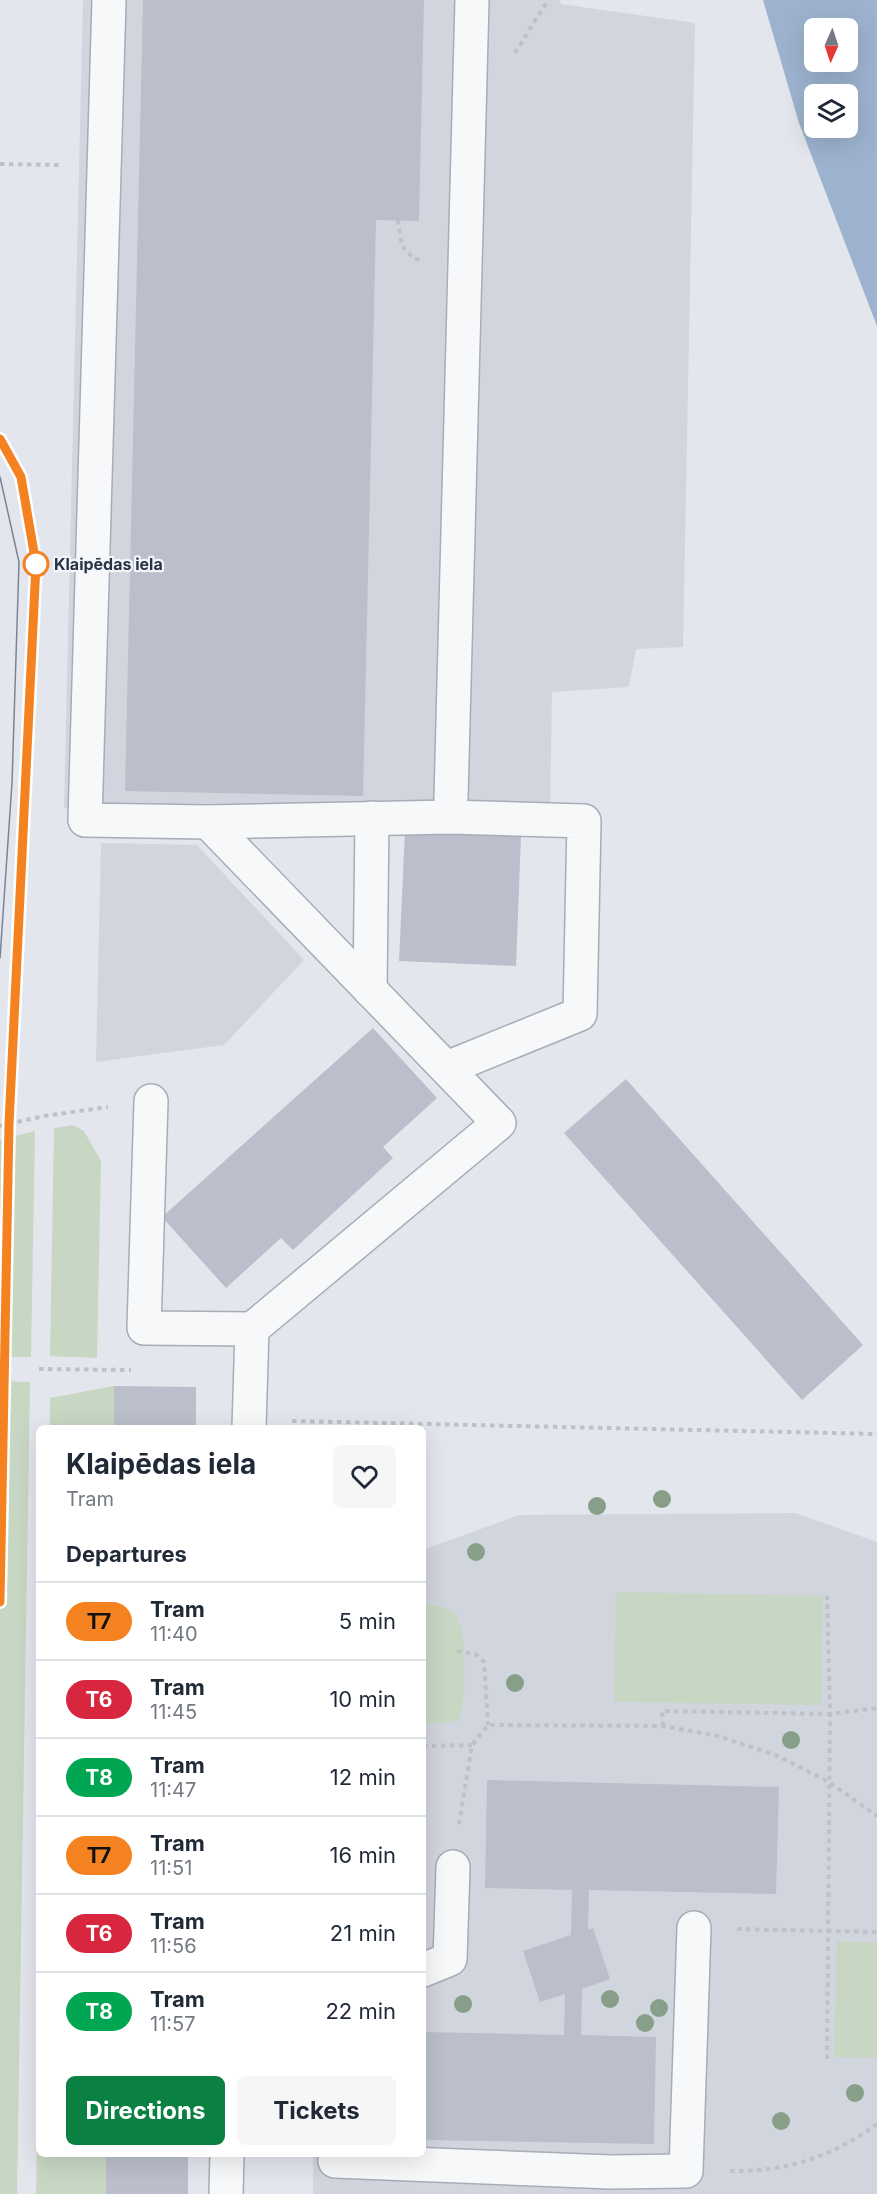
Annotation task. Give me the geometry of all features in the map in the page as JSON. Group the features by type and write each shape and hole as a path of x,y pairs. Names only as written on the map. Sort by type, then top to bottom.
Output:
{"street":[{"path":"109,0 86,820 208,822 372,818 584,820 580,1014 447,1068"},
{"path":"451,798 472,0"},
{"path":"370,990 372,818"},
{"path":"151,1101 144,1329 252,1329 499,1123 208,822"},
{"path":"249,1424 252,1329"},
{"path":"426,1969 450,1959 453,1866"},
{"path":"336,2157 335,2161 611,2183 686,2171 694,1928"},
{"path":"226,2194 227,2157"}],"path":[{"path":"514,55 548,0"},
{"path":"0,164 71,165"},
{"path":"0,1126 44,1116 151,1101"},
{"path":"249,1424 312,1425"},
{"path":"426,1427 877,1434"},
{"path":"827,1593 830,1714 827,2059"},
{"path":"453,1866 472,1745 488,1725 484,1662 476,1654 457,1651"},
{"path":"663,1726 662,1711 830,1714 877,1708"},
{"path":"488,1725 663,1726 718,1736 768,1752 830,1782 877,1816"},
{"path":"426,1746 472,1745"},
{"path":"694,1928 877,1932"},
{"path":"686,2171 752,2172 799,2164 850,2144 877,2124"}],"shaded area":[{"path":"83,0 560,0 561,4 695,23 683,647 636,649 629,687 552,692 550,811 64,808"},
{"path":"101,843 197,845 304,960 224,1045 96,1062"},
{"path":"796,1513 877,1542 877,2194 313,2194 313,2157 426,2157 426,1549 519,1515"}],"green space":[{"path":"73,1125 84,1131 101,1161 97,1358 50,1356 54,1128"},
{"path":"35,1131 31,1357 0,1357 0,1140"},
{"path":"0,1381 30,1382 17,2194 0,2194"},
{"path":"114,1386 114,1425 50,1425 50,1398"},
{"path":"616,1592 823,1596 821,1705 614,1702"},
{"path":"426,1605 440,1606 451,1610 459,1621 462,1633 465,1680 462,1709 460,1719 446,1723 426,1723"},
{"path":"837,1941 877,1942 877,2058 834,2057"},
{"path":"37,2157 106,2157 106,2194 36,2194"}],"water":[{"path":"763,0 877,0 877,326 805,138 858,138 858,84 804,84 804,136"}],"building":[{"path":"143,0 424,0 419,221 376,220 363,796 125,791"},
{"path":"405,830 521,836 516,966 399,961"},
{"path":"373,1028 437,1098 383,1147 393,1158 293,1250 281,1238 226,1288 162,1217"},
{"path":"626,1079 863,1345 802,1400 564,1133"},
{"path":"114,1386 196,1387 196,1425 114,1425"},
{"path":"487,1780 779,1787 776,1894 589,1890 588,1930 593,1928 610,1979 582,1989 581,2035 656,2037 654,2144 426,2140 426,2032 564,2035 565,1994 540,2002 523,1951 571,1935 572,1890 485,1888"},
{"path":"106,2157 188,2157 188,2194 106,2194"}],"tram line":[{"path":"0,439 21,477 36,564 9,1124 0,1602"},
{"name":"T7","path":"0,439 21,477 36,564 9,1124 0,1602"},
{"path":"0,477 19,562 12,783 0,958"}],"place":[{"name":"Klaipēdas iela","path":"36,564"}]}
